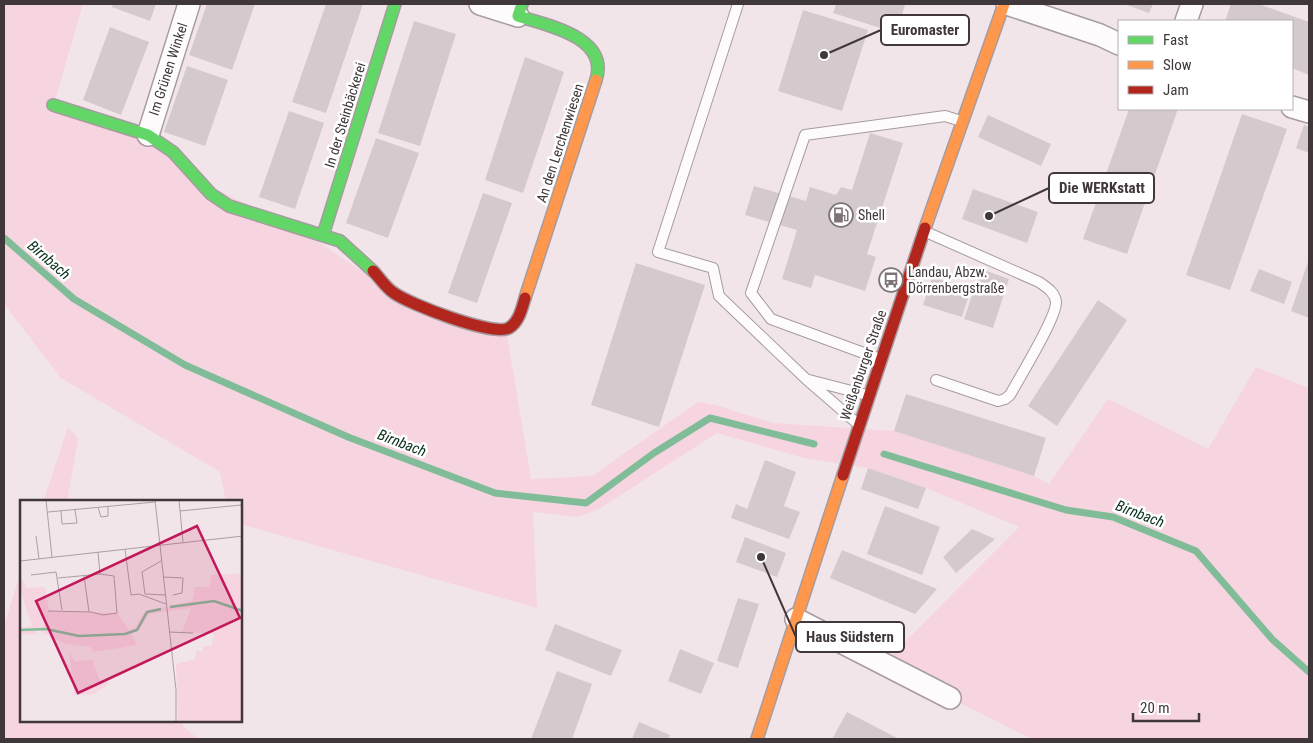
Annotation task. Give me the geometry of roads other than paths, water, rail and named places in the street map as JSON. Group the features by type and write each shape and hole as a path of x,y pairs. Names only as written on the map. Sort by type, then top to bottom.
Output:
{"street":[{"name":"Im Grünen Winkel","path":"148,135 189,4"},
{"name":"In der Steinbäckerei","path":"323,235 395,4"},
{"path":"480,4 520,10"},
{"path":"1005,4 1072,25 1118,44"},
{"name":"Weißenburger Straße","path":"757,739 858,425 962,122 1005,4"},
{"path":"1186,20 1192,4"},
{"name":"An den Lerchenwiesen","path":"323,235 340,241 354,251 392,291 422,308 496,330 506,330 515,323 521,310 598,74 597,62 592,51 582,41 520,10"},
{"path":"53,104 148,135 173,152 211,194 229,206 323,235"},
{"path":"1293,107 1309,112"},
{"path":"796,620 950,698"}],"lane":[{"path":"738,4 658,252 713,268 719,296 806,379 858,425"},
{"path":"881,359 771,319 751,293 805,135 945,116 962,122"},
{"path":"925,232 1039,282 1049,289 1056,303 1050,322 1010,395 1005,399 998,401 936,380"},
{"path":"806,379 868,396"}],"waterway":[{"name":"Birnbach","path":"4,238 74,299 185,365 348,437 495,493 586,503 654,453 710,418 814,444"},
{"name":"Birnbach","path":"884,454 1066,510 1113,517 1196,551 1272,639 1309,672"}],"place":[{"name":"Euromaster","path":"824,55"},
{"name":"Shell","path":"841,215"},
{"name":"Die WERKstatt","path":"989,216"},
{"name":"Landau, Abzw. Dörrenbergstraße","path":"891,280"},
{"name":"Haus Südstern","path":"761,557"}]}
